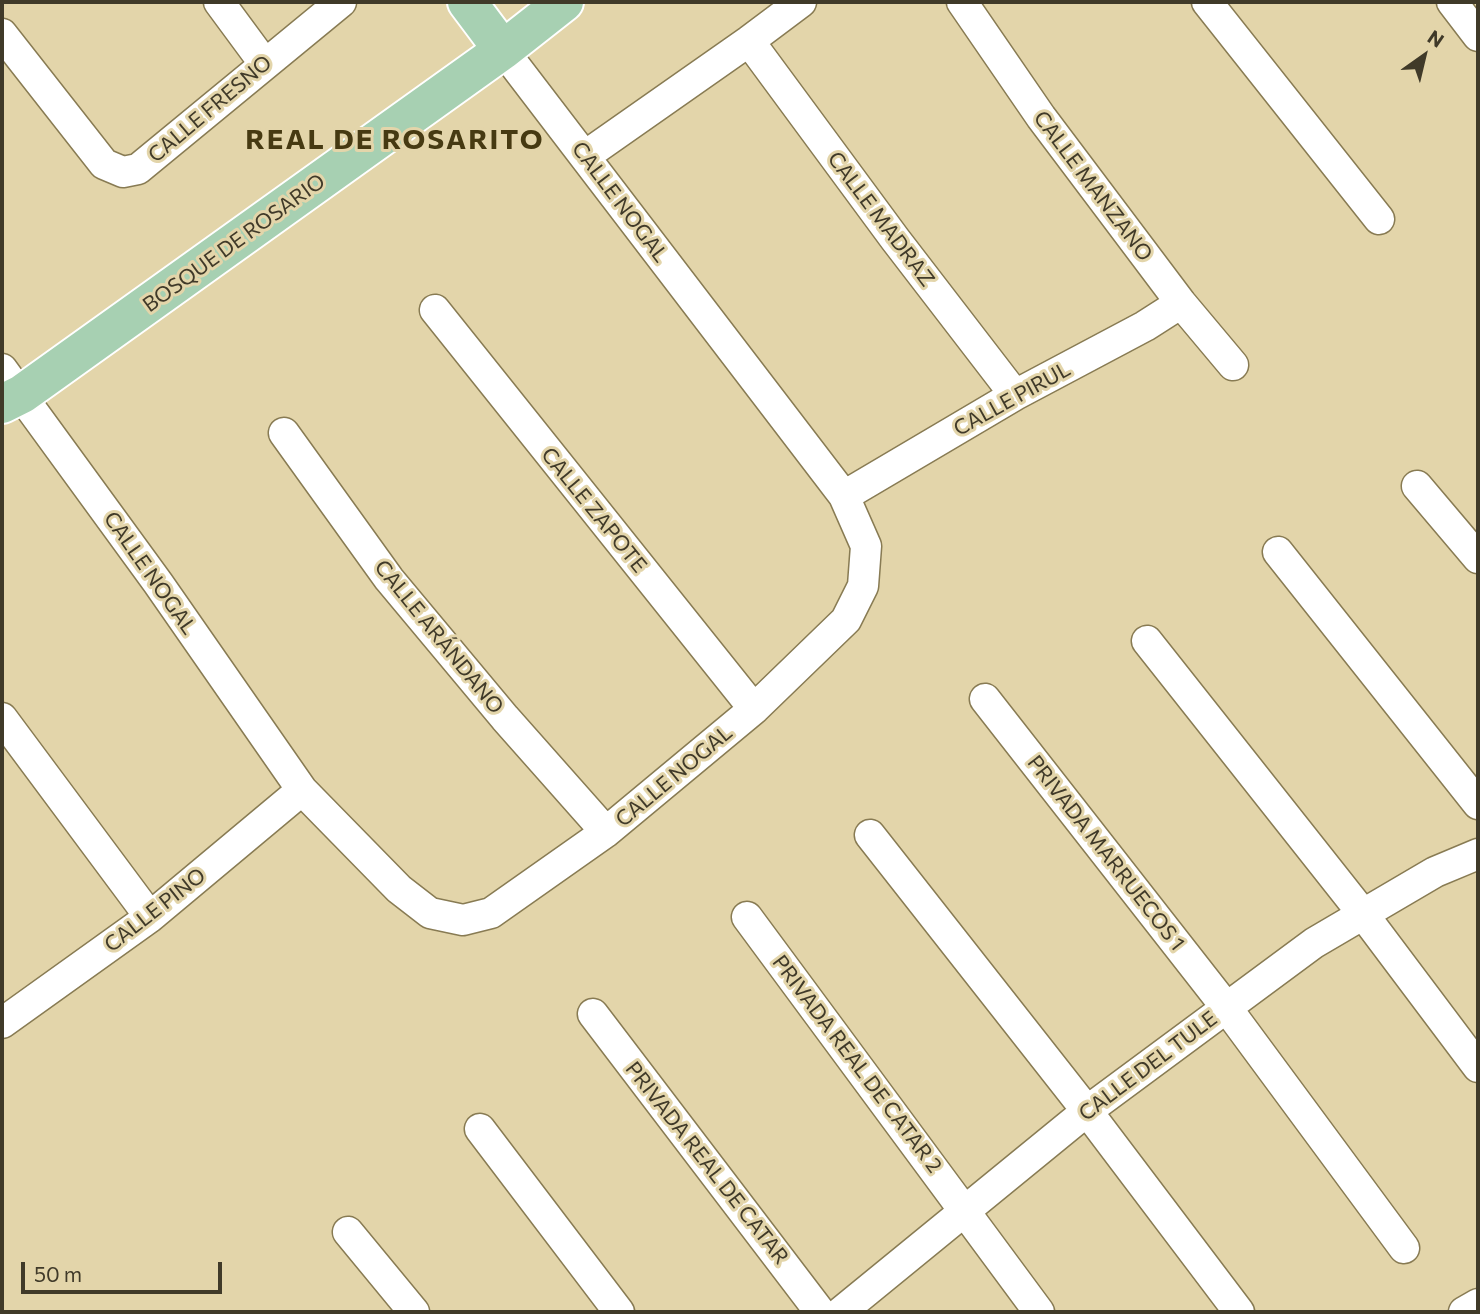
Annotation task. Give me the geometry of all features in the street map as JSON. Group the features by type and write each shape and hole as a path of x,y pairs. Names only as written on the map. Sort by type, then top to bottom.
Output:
{"main road":[{"name":"CALLE NOGAL","path":"467,2 503,50"},
{"name":"BOSQUE DE ROSARIO","path":"8,389 503,50 564,2"}],"street":[{"path":"219,2 264,63"},
{"name":"CALLE FRESNO","path":"2,34 104,164 123,172 138,169 341,2"},
{"path":"585,156 801,2"},
{"name":"CALLE MANZANO","path":"962,2 1041,117 1181,303 1233,365"},
{"path":"1207,2 1378,219"},
{"path":"1452,2 1478,36"},
{"name":"CALLE MADRAZ","path":"749,41 895,239 1016,395"},
{"name":"CALLE NOGAL","path":"8,389 158,583 302,790 399,888 430,913 463,920 491,913 606,832 754,709 846,621 863,586 866,546 844,496 503,50"},
{"name":"CALLE PIRUL","path":"844,496 1016,395 1146,326 1181,303"},
{"name":"CALLE ZAPOTE","path":"435,310 754,709"},
{"name":"CALLE ARÁNDANO","path":"284,433 389,579 505,718 606,832"},
{"path":"1417,486 1478,558"},
{"path":"1278,552 1478,804"},
{"path":"1147,641 1363,915 1478,1068"},
{"name":"PRIVADA MARRUECOS 1","path":"985,699 1226,1007 1404,1248"},
{"path":"2,718 150,916"},
{"name":"CALLE PINO","path":"3,1019 150,916 302,790"},
{"path":"870,835 1087,1111 1239,1312"},
{"name":"CALLE DEL TULE","path":"841,1312 1087,1111 1314,943 1435,873 1478,854"},
{"name":"PRIVADA REAL DE CATAR 2","path":"747,916 1039,1312"},
{"name":"PRIVADA REAL DE CATAR","path":"593,1014 820,1312"},
{"path":"480,1129 619,1312"},
{"path":"348,1232 414,1312"},
{"path":"1464,1312 1478,1304"}],"district":[{"name":"REAL DE ROSARITO","path":"395,140"}]}
